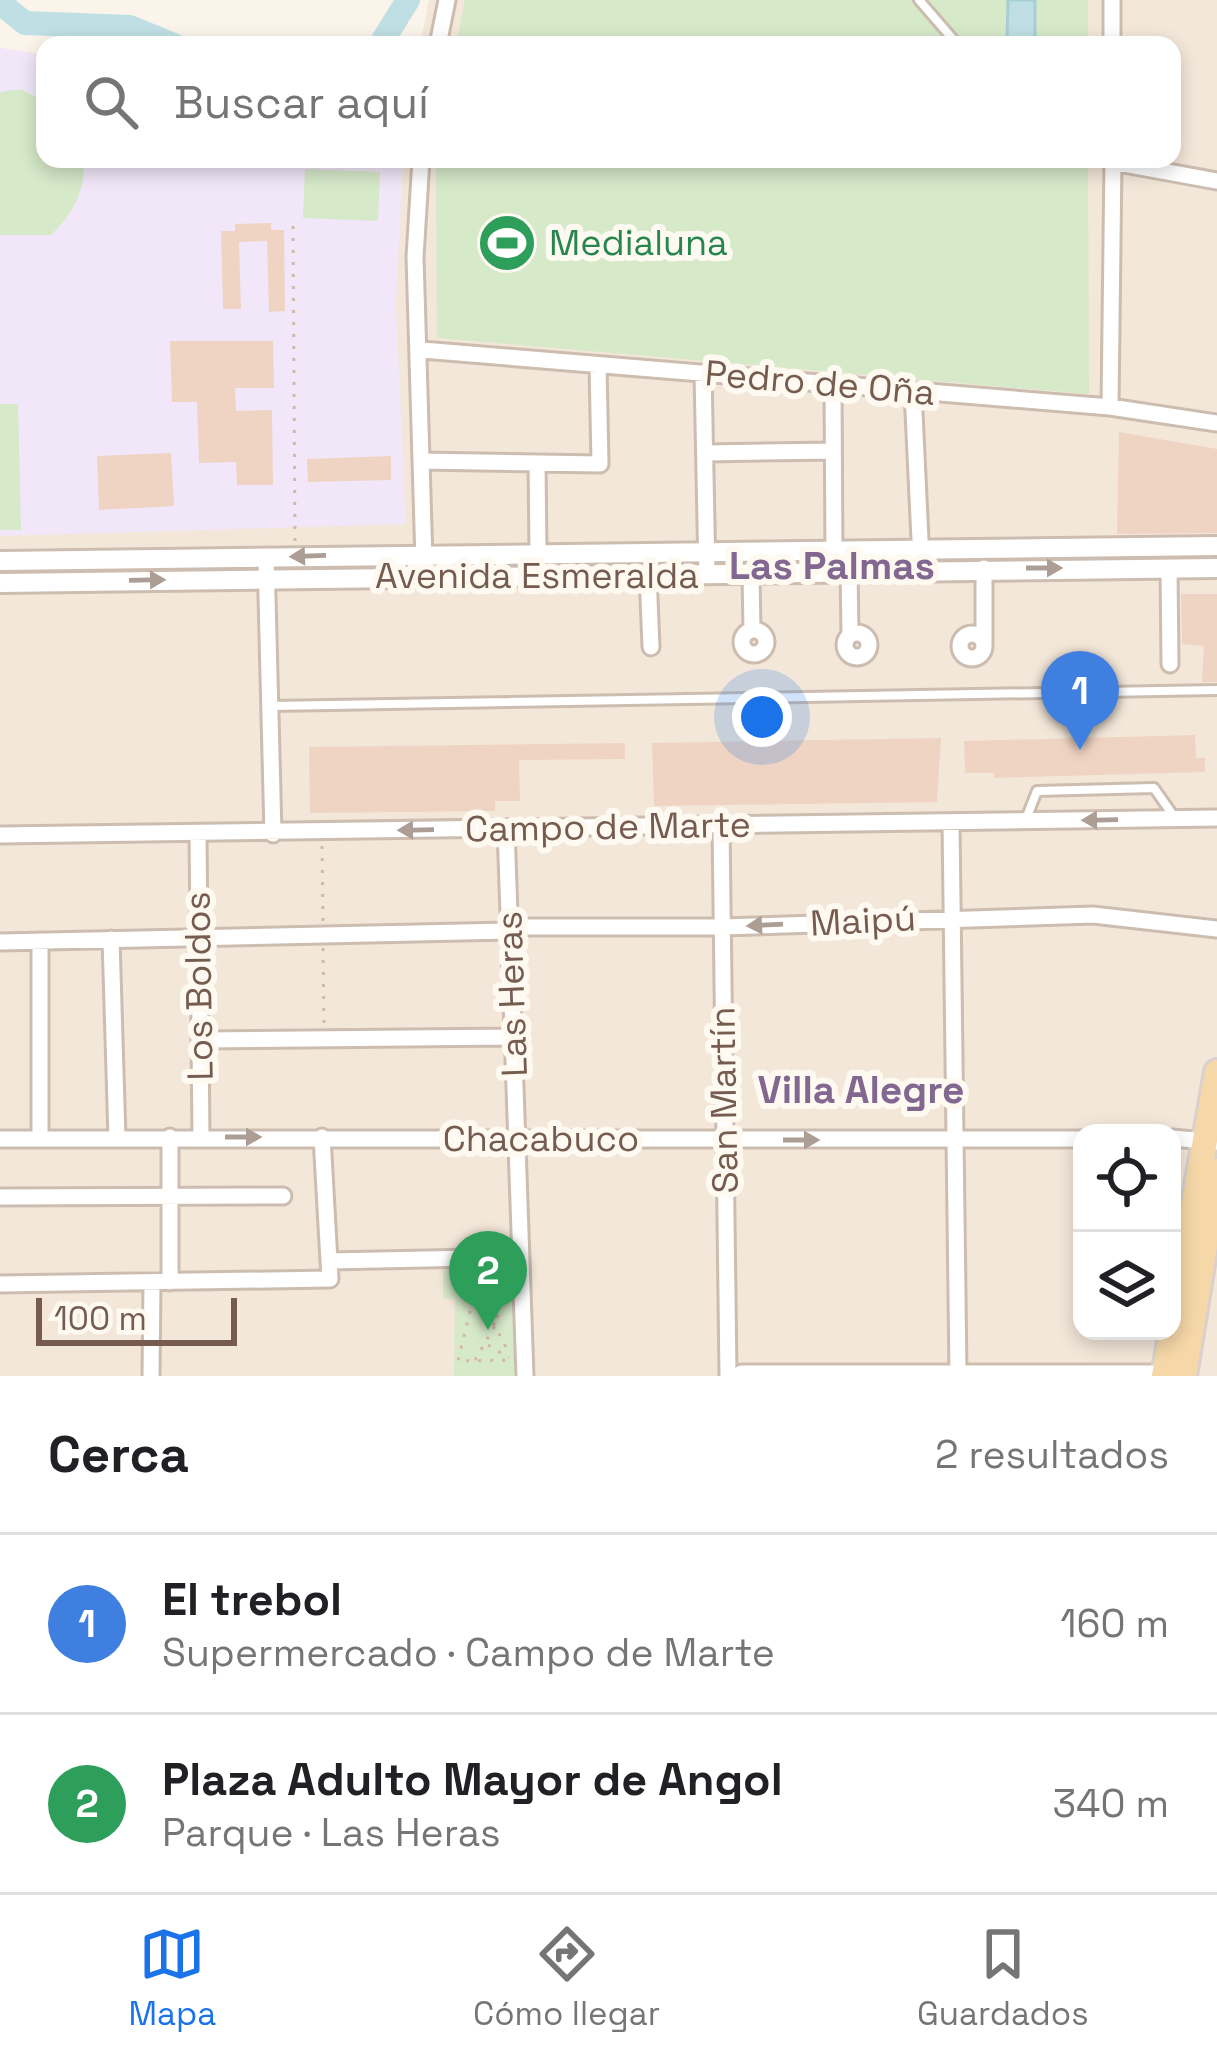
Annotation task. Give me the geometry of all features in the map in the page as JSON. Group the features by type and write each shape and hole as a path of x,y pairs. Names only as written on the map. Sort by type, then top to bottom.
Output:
{"main road":[{"path":"1181,1286 1211,1140 1217,1072"},
{"path":"1172,1375 1217,1171"},
{"path":"1172,1340 1172,1375"},
{"path":"742,1376 1172,1375"}],"street":[{"path":"440,36 448,0"},
{"path":"1112,0 1112,36"},
{"path":"420,168 415,257 422,350 423,577"},
{"path":"1110,407 1113,168"},
{"path":"1148,168 1217,182"},
{"name":"Pedro de Oña","path":"422,350 1110,407 1217,423"},
{"path":"421,461 600,464 598,365"},
{"path":"703,373 707,574"},
{"path":"833,384 839,562 850,635"},
{"path":"913,391 921,558"},
{"path":"706,453 833,451"},
{"path":"537,464 540,551 557,575"},
{"name":"Avenida Esmeralda","path":"0,583 751,574 839,562 1217,546"},
{"name":"Avenida Esmeralda","path":"0,560 708,550 839,562"},
{"path":"523,575 540,551"},
{"path":"266,556 273,834"},
{"name":"Avenida Esmeralda","path":"921,558 984,568 1217,568"},
{"path":"984,568 985,646"},
{"path":"1169,568 1170,664"},
{"path":"648,574 650,647"},
{"path":"751,574 752,630"},
{"name":"Campo de Marte","path":"0,835 1217,818"},
{"path":"945,1375 956,1141 951,823"},
{"name":"San Martín","path":"721,824 728,1376"},
{"name":"Las Heras","path":"506,828 517,1138 514,1259 525,1376"},
{"name":"Los Boldos","path":"198,834 201,1138"},
{"name":"Maipú","path":"0,942 1094,915 1217,929"},
{"path":"111,939 117,1138"},
{"path":"40,941 40,1138"},
{"path":"200,1040 513,1036"},
{"path":"170,1137 170,1282"},
{"path":"0,1284 330,1279 322,1137"},
{"path":"1181,1138 1211,1140"},
{"name":"Chacabuco","path":"0,1139 1073,1139"},
{"path":"0,1197 283,1196"},
{"path":"328,1261 514,1259"},
{"path":"151,1376 152,1282"}],"lane":[{"path":"919,0 950,36"},
{"path":"270,706 1217,690"},
{"path":"1024,821 1037,791 1154,788 1176,819"}],"path":[{"path":"293,226 296,556"},
{"path":"475,1360 488,1345 514,1259"},
{"path":"488,1269 473,1299 458,1361 511,1359"},
{"path":"473,1299 496,1324 511,1359 525,1376"},
{"path":"488,1345 511,1359"}],"shaded area":[{"path":"429,0 1217,0 1217,1376 0,1376 0,48 36,54 36,168 1181,168 1181,36 422,36"},
{"path":"0,48 36,54 36,168 403,168 396,305 406,524 0,536"}],"green space":[{"path":"465,0 1088,0 1088,36 458,36"},
{"path":"21,89 36,97 36,168 83,168 76,200 51,235 0,235 0,92"},
{"path":"436,168 1088,168 1089,394 437,338"},
{"path":"305,169 380,172 378,221 303,218"},
{"path":"0,404 18,404 21,530 0,530"},
{"path":"443,1265 518,1265 522,1376 454,1376 455,1299 443,1298"}],"water":[{"path":"1008,0 1035,0 1035,36 1007,36"}],"building":[{"path":"271,223 271,230 284,230 285,311 269,312 267,241 239,242 241,309 223,309 221,231 235,231 235,224"},
{"path":"170,341 273,341 274,388 235,388 236,411 272,410 273,485 237,485 236,462 199,463 197,402 172,402"},
{"path":"1119,432 1217,449 1217,533 1117,534"},
{"path":"171,453 174,506 99,510 97,456"},
{"path":"391,456 391,480 308,482 307,459"},
{"path":"1181,594 1217,594 1217,682 1202,682 1204,646 1182,644"},
{"path":"1195,735 1196,758 1205,758 1205,772 994,778 994,773 965,773 964,741"},
{"path":"941,738 937,802 654,806 652,743"},
{"path":"625,743 625,759 519,760 520,801 495,801 495,811 310,813 309,747"}],"waterway":[{"path":"386,36 408,0"},
{"path":"0,3 25,23 130,27 152,36"}],"place":[{"name":"Medialuna","path":"507,243"},
{"name":"El trebol","path":"1080,750"},
{"name":"Plaza Adulto Mayor de Angol","path":"488,1330"}],"district":[{"name":"Las Palmas","path":"832,565"},
{"name":"Villa Alegre","path":"861,1089"}]}
